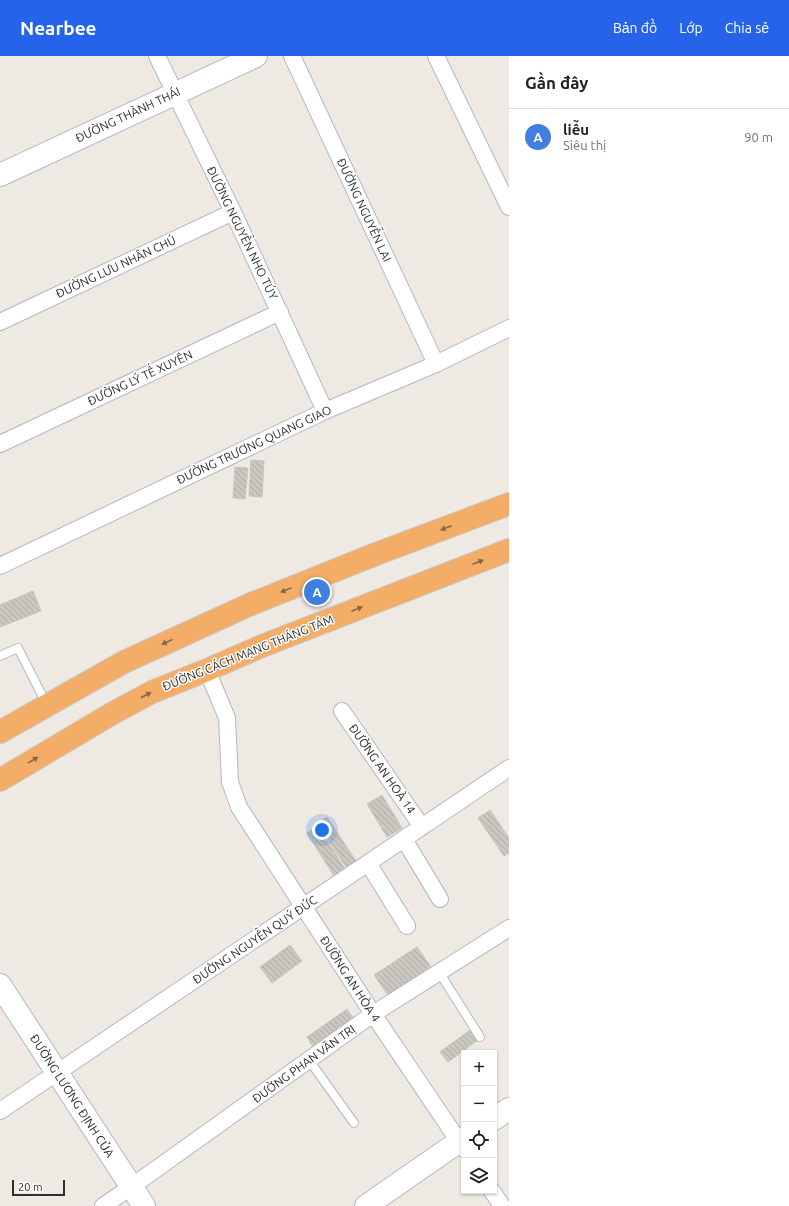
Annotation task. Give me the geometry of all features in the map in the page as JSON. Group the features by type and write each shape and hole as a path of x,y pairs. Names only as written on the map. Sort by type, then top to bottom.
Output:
{"highway":[{"path":"0,732 124,662 251,604 376,554 509,504"},
{"name":"ĐƯỜNG CÁCH MẠNG THÁNG TÁM","path":"0,780 113,713 152,692 269,643 509,550"}],"street":[{"name":"ĐƯỜNG NGUYỄN NHO TÚY","path":"157,56 233,212 325,411"},
{"name":"ĐƯỜNG THÀNH THÁI","path":"0,175 256,56"},
{"name":"ĐƯỜNG NGUYỄN LAI","path":"292,56 436,364"},
{"path":"436,56 509,207"},
{"name":"ĐƯỜNG LƯU NHÂN CHÚ","path":"0,322 233,212"},
{"name":"ĐƯỜNG LÝ TẾ XUYÊN","path":"0,444 280,312"},
{"name":"ĐƯỜNG TRƯƠNG QUANG GIAO","path":"0,566 325,411 436,364 509,328"},
{"name":"ĐƯỜNG AN HÒA 4","path":"207,670 227,718 230,782 239,807 373,1014 461,1142"},
{"name":"ĐƯỜNG AN HOÀ 14","path":"342,711 422,827"},
{"name":"ĐƯỜNG NGUYỄN QUÝ ĐỨC","path":"0,1111 368,863 508,771"},
{"path":"404,839 440,899"},
{"path":"368,863 407,926"},
{"name":"ĐƯỜNG PHAN VĂN TRỊ","path":"103,1206 373,1014 509,928"},
{"name":"ĐƯỜNG LƯƠNG ĐỊNH CỦA","path":"0,985 144,1206"},
{"path":"497,1117 509,1109"},
{"path":"366,1206 461,1144"},
{"path":"494,1194 502,1206"}],"lane":[{"path":"0,656 18,648 47,705"},
{"path":"439,972 480,1037"},
{"path":"309,1060 354,1124"}],"building":[{"path":"251,460 264,461 262,497 249,496"},
{"path":"235,467 248,468 245,499 233,498"},
{"path":"33,591 41,611 0,627 0,605"},
{"path":"382,795 402,828 387,837 367,804"},
{"path":"490,810 509,838 509,853 504,856 478,818"},
{"path":"327,817 358,864 348,870 317,823"},
{"path":"318,826 345,869 334,876 307,833"},
{"path":"290,945 302,961 272,983 260,967"},
{"path":"417,947 433,970 390,998 374,975"},
{"path":"347,1009 356,1022 315,1050 307,1037"},
{"path":"470,1030 478,1040 464,1050 461,1050 461,1052 448,1062 440,1052"}],"place":[{"name":"liễu","path":"317,592"}]}
